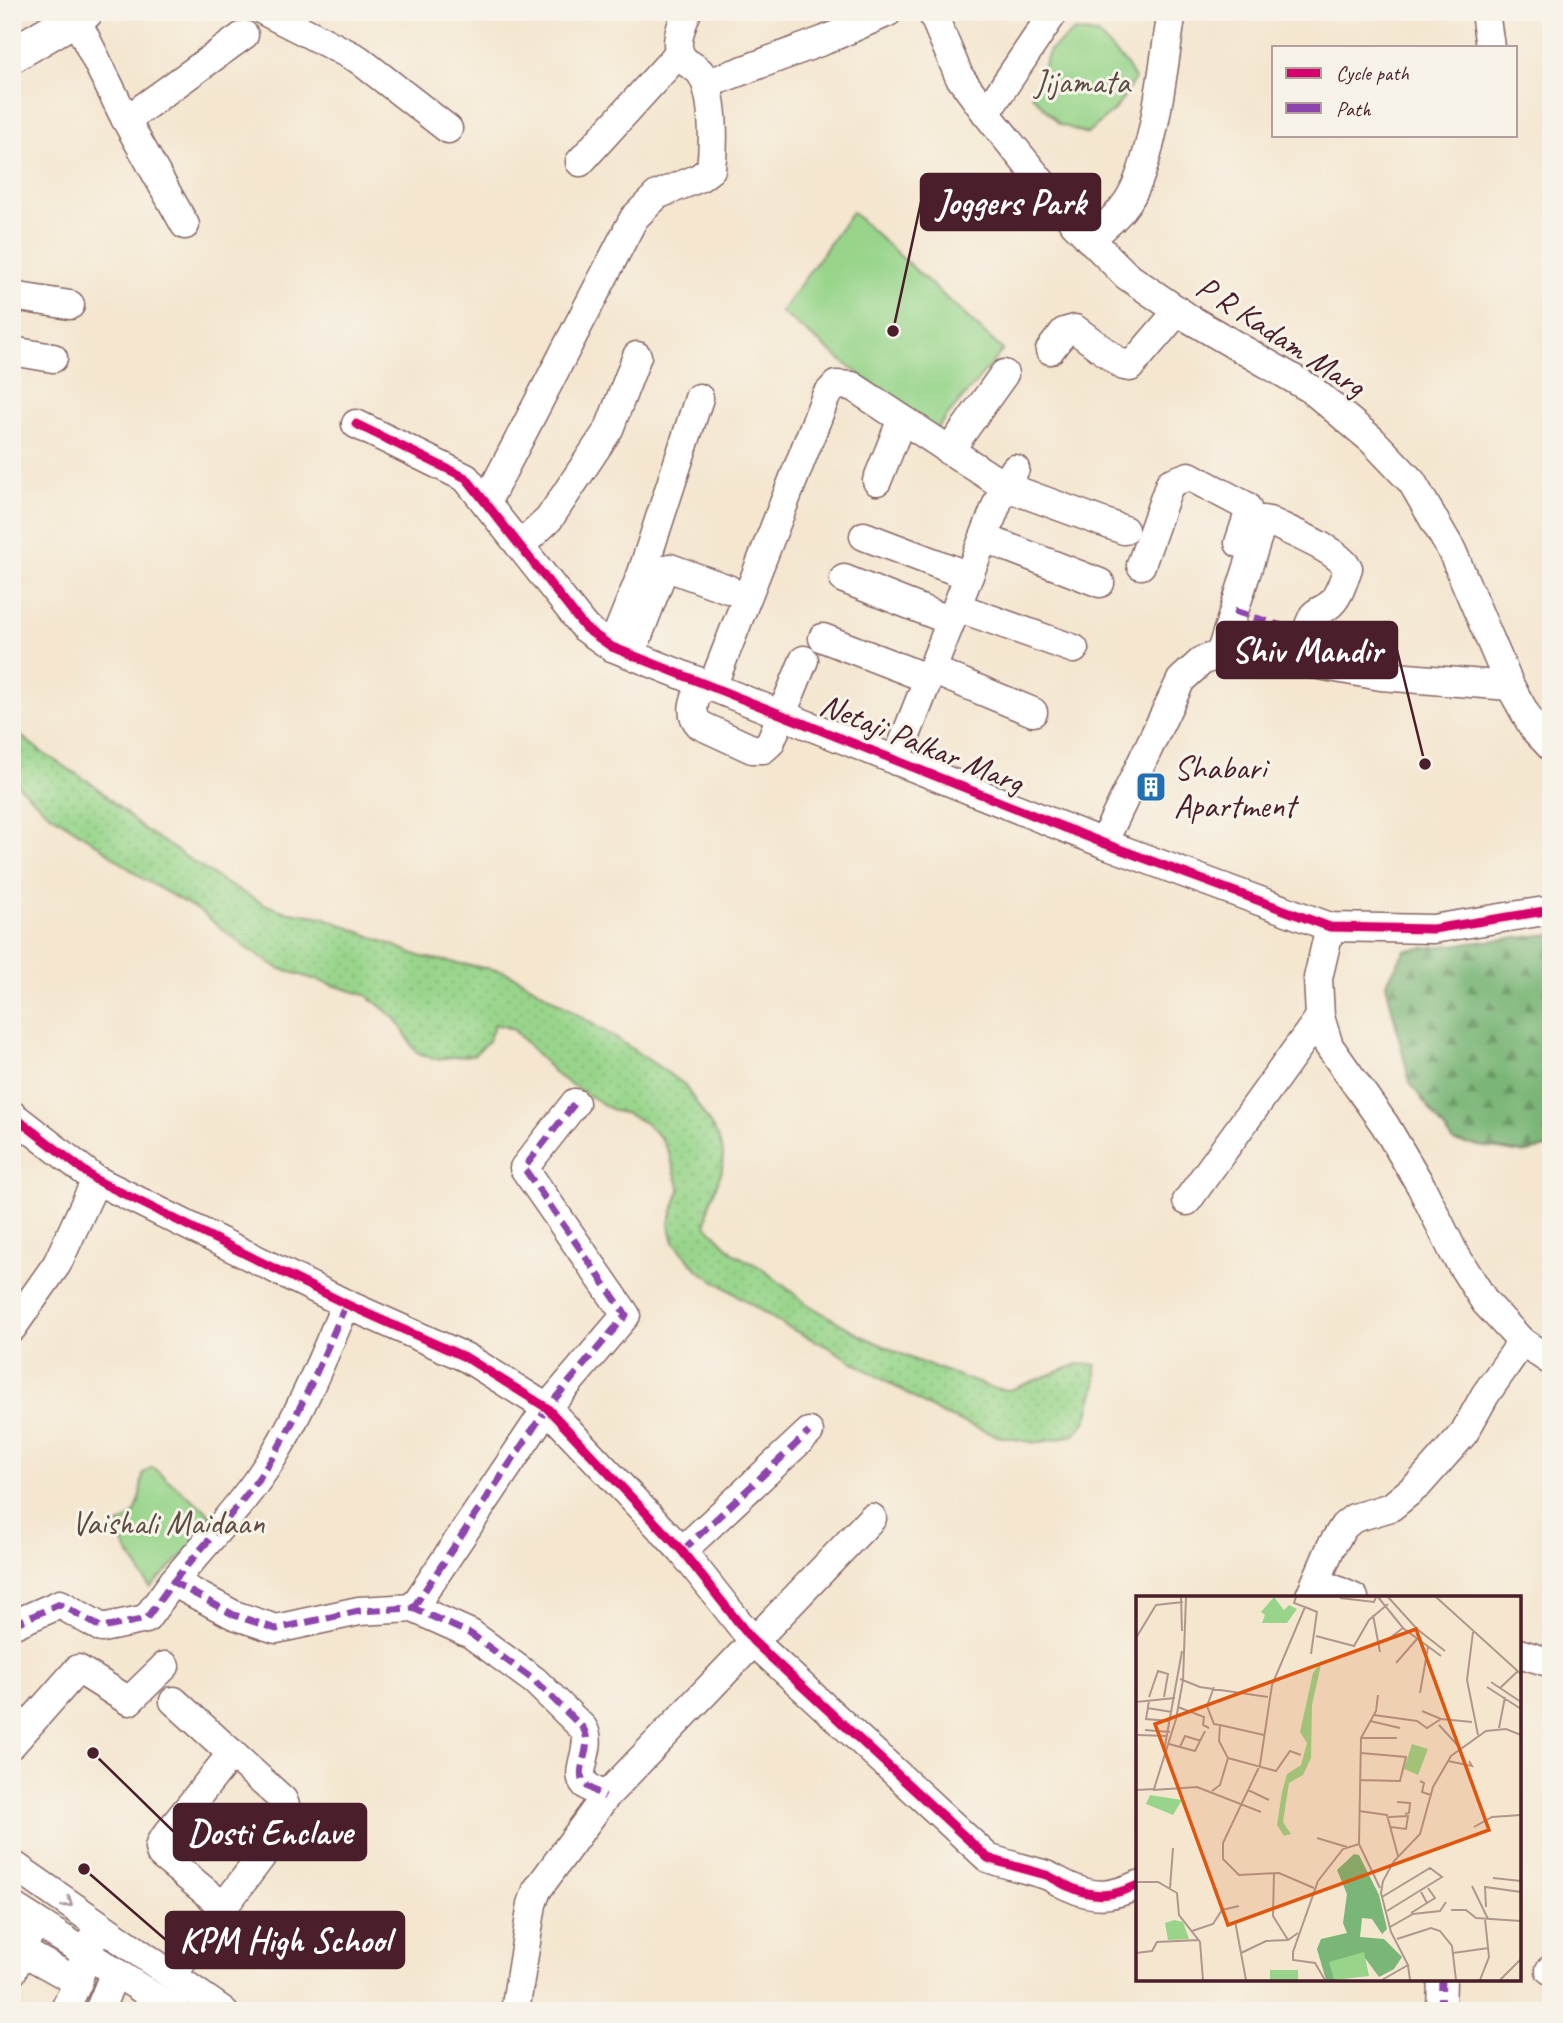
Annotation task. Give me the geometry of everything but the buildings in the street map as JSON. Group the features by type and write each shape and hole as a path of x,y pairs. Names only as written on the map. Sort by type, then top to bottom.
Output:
{"main road":[{"path":"12,55 81,15"}],"street":[{"path":"266,12 358,59 448,129"},
{"path":"486,503 634,218 656,195 699,178 711,169 714,144 710,102 700,72 682,59 679,52 678,43 687,12"},
{"path":"717,80 825,40 888,12"},
{"name":"P R Kadam Marg","path":"932,12 959,76 1027,167 1089,239 1127,276 1178,311 1311,389 1372,440 1412,482 1452,551 1510,686 1534,729 1551,747"},
{"path":"986,113 1054,12"},
{"path":"1089,239 1114,219 1129,200 1142,171 1172,12"},
{"path":"1485,12 1490,46"},
{"path":"81,15 126,120 185,225"},
{"path":"126,120 244,35"},
{"path":"580,162 679,52"},
{"path":"12,296 70,305"},
{"path":"1050,350 1064,332 1075,328 1124,366 1130,367 1178,311"},
{"path":"12,351 53,358"},
{"path":"520,546 549,519 609,429 637,356"},
{"path":"948,451 1004,373"},
{"path":"804,660 770,743 763,749 752,749 700,725 695,720 692,710 707,685 825,396 836,385 852,386 948,451 1124,530"},
{"path":"621,651 642,573 699,398"},
{"path":"877,481 902,419"},
{"name":"Netaji Palkar Marg","path":"356,424 466,478 585,628 621,651 1103,843 1330,927 1433,929 1551,910"},
{"path":"1141,565 1170,483 1189,476 1246,506 1250,513 1218,603 1212,658"},
{"path":"896,761 1009,477"},
{"path":"1212,658 1263,520 1332,554 1345,562 1348,568 1339,593 1329,606 1312,616 1294,661"},
{"path":"864,536 969,576"},
{"path":"984,538 1100,583"},
{"path":"621,651 663,571 670,568 728,589"},
{"path":"844,579 1074,649"},
{"path":"823,638 1033,712"},
{"path":"1103,843 1181,680 1212,658 1257,654 1381,676 1510,686"},
{"path":"1330,927 1318,978 1320,1017 1329,1046 1385,1125 1421,1185 1454,1253 1485,1302 1522,1342 1551,1361"},
{"path":"1187,1201 1320,1017"},
{"path":"413,1608 547,1408 626,1315 524,1168 575,1103"},
{"path":"12,1115 96,1180 346,1304 467,1358 547,1408 682,1551 753,1641 988,1858 1014,1868 1048,1876 1072,1889 1095,1895 1116,1895 1136,1886"},
{"path":"12,1328 57,1264 96,1180"},
{"path":"12,1625 60,1604 102,1628 146,1619 274,1455 311,1385 346,1304"},
{"path":"1343,1596 1313,1590 1331,1547 1344,1526 1354,1518 1391,1507 1419,1484 1464,1433 1485,1395 1522,1342"},
{"path":"682,1551 810,1432"},
{"path":"515,2011 532,1904 537,1890 605,1797 872,1518"},
{"path":"173,1582 234,1615 276,1629 359,1611 413,1608 471,1634 535,1681 583,1728 588,1742 581,1775 584,1783 605,1797"},
{"path":"1521,1654 1551,1663"},
{"path":"12,1744 78,1669 130,1701 165,1666"},
{"path":"172,1975 286,1824 289,1816 284,1800 174,1701"},
{"path":"223,1906 161,1855 159,1847 160,1842 232,1753"},
{"path":"18,1912 100,1925 223,2011"},
{"path":"18,1912 176,2011"},
{"path":"18,1912 67,1976"},
{"path":"64,2011 78,1982 85,1953 100,1925"},
{"path":"99,2011 115,1972"},
{"path":"1441,2011 1442,1981"}],"green space":[{"name":"Jijamata","path":"1075,31 1097,34 1127,65 1135,79 1117,107 1087,134 1059,124 1032,95 1050,50"},
{"path":"852,212 1003,350 933,433 781,312"},
{"path":"12,729 43,753 94,785 141,827 225,883 264,904 283,911 323,917 422,957 503,971 625,1044 684,1084 717,1135 723,1152 722,1170 709,1206 706,1225 736,1255 760,1267 807,1304 862,1336 917,1361 992,1388 1010,1390 1078,1364 1096,1365 1096,1384 1086,1421 1074,1435 1036,1443 998,1436 941,1414 828,1347 785,1326 698,1270 674,1242 669,1223 680,1189 669,1153 660,1137 645,1123 628,1114 614,1111 559,1077 513,1029 495,1024 488,1041 474,1055 434,1059 416,1052 397,1020 368,996 278,968 246,948 201,912 143,879 46,811 20,787 12,774"},
{"path":"1551,934 1551,1147 1522,1153 1454,1142 1410,1083 1386,984 1405,950"},
{"name":"Vaishali Maidaan","path":"152,1467 218,1520 150,1588 113,1527 135,1513 143,1474"}],"marked path":[{"path":"1234,611 1304,633"},
{"path":"413,1608 547,1408 626,1315 524,1168 575,1103"},
{"path":"173,1582 239,1505 274,1455 304,1400 346,1304"},
{"path":"682,1551 809,1432"},
{"path":"12,1625 60,1604 102,1628 146,1619 173,1582 234,1615 276,1629 359,1611 413,1608 471,1634 535,1681 583,1728 587,1743 582,1779 587,1786 605,1797"},
{"path":"1441,2011 1442,1981"}],"cycle path":[{"path":"356,424 466,478 585,628 612,647 1103,843 1330,927 1433,929 1551,910"},
{"path":"12,1115 96,1180 346,1304 467,1358 547,1408 682,1551 753,1641 988,1858 1046,1875 1079,1891 1096,1895 1112,1894 1136,1886"}],"place":[{"name":"Joggers Park","path":"893,331"},
{"name":"Shiv Mandir","path":"1425,764"},
{"name":"Shabari Apartment","path":"1151,787"},
{"name":"Dosti Enclave","path":"93,1753"},
{"name":"KPM High School","path":"84,1869"}]}
